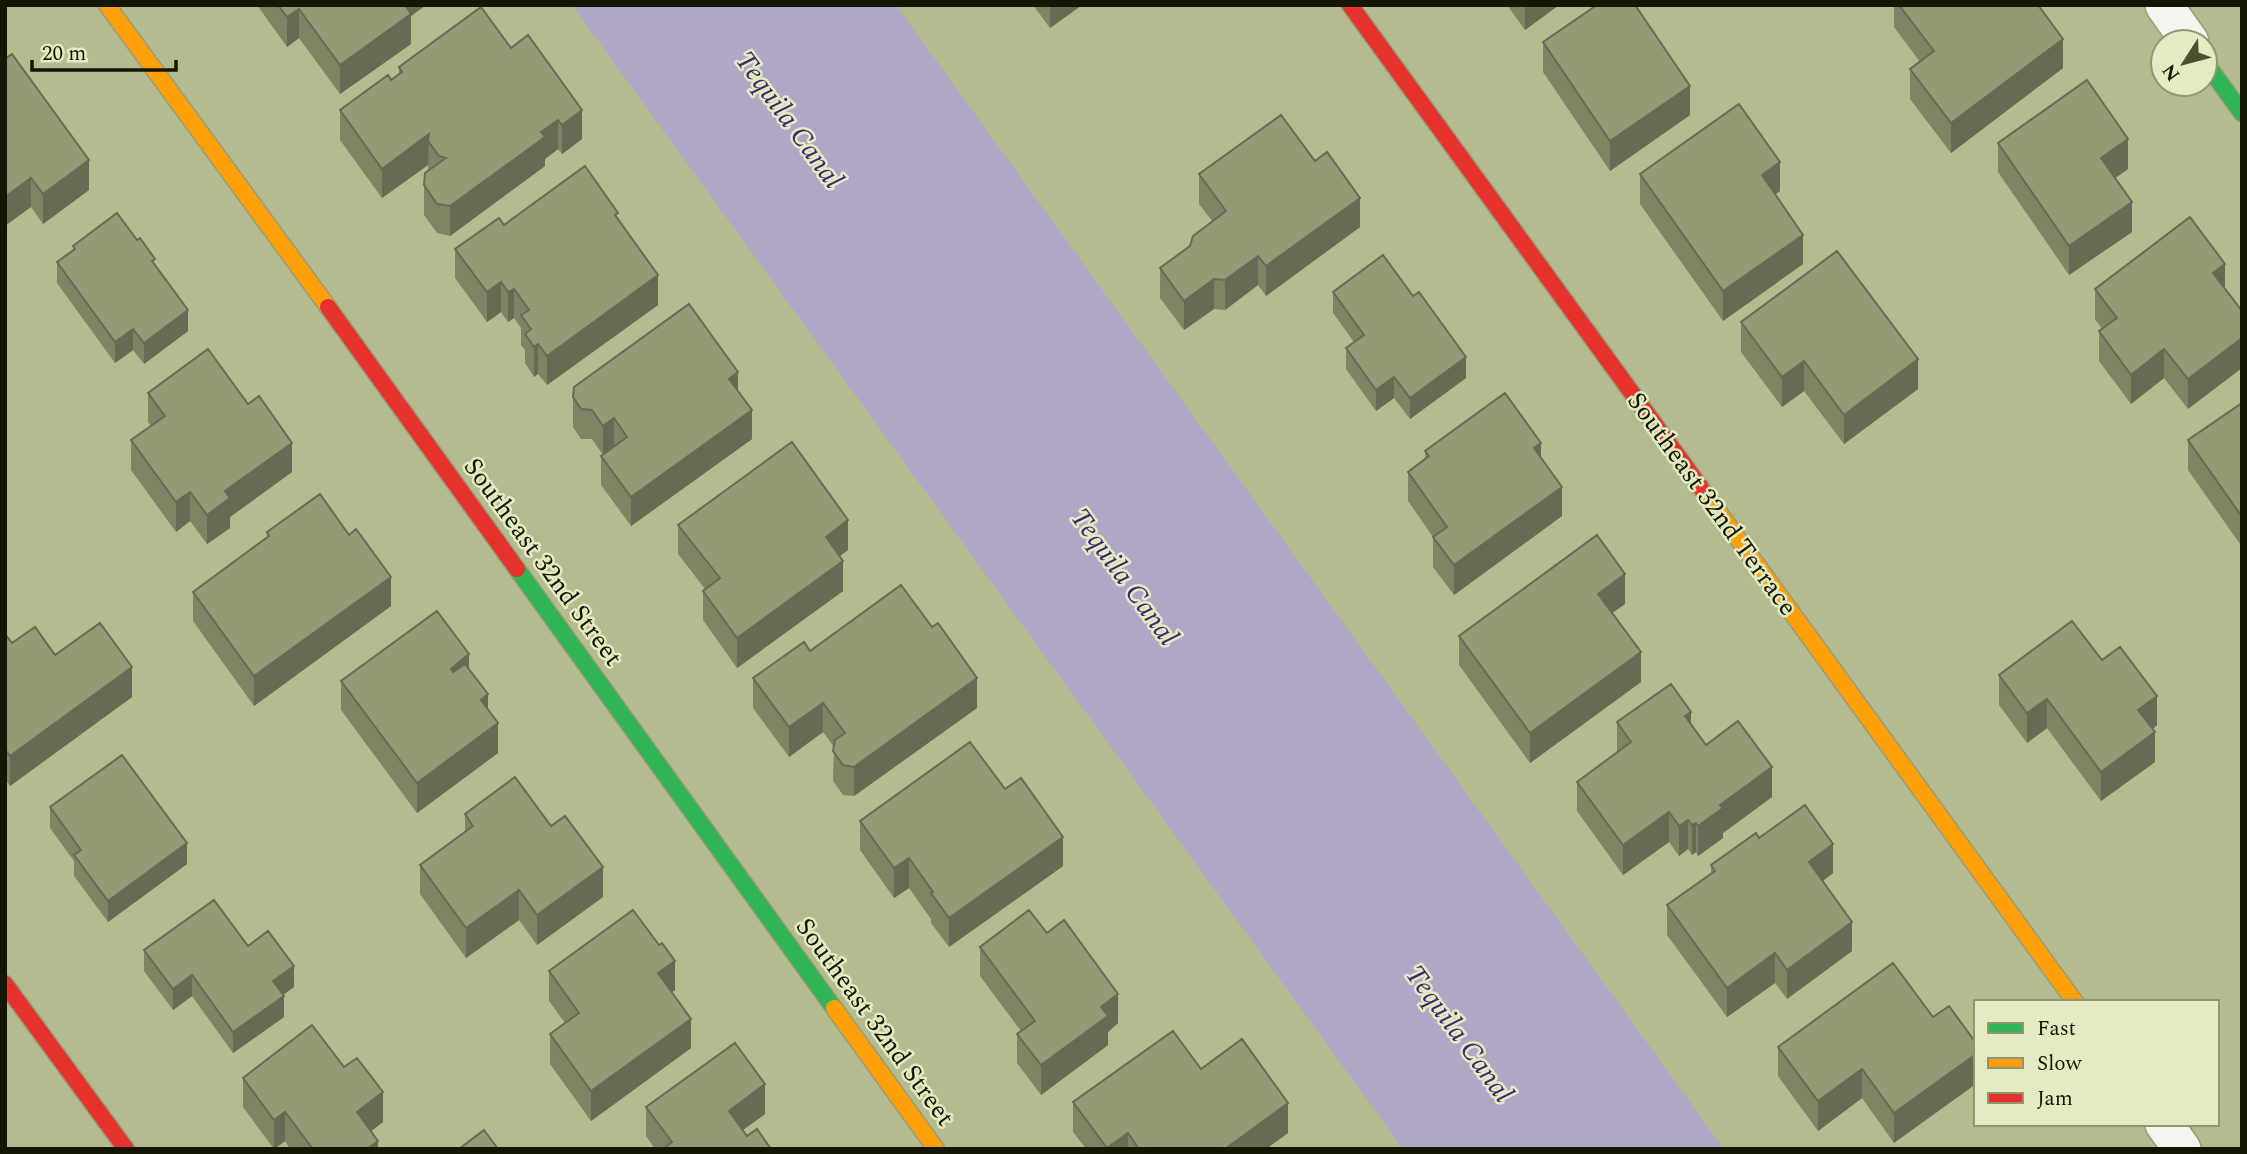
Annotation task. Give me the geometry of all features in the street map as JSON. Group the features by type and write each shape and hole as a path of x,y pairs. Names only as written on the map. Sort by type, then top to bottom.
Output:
{"street":[{"name":"Southeast 32nd Street","path":"107,5 936,1149"},
{"name":"Southeast 32nd Terrace","path":"1350,5 2074,1000"},
{"path":"2164,5 2180,28"},
{"path":"2219,81 2242,113"},
{"path":"5,984 126,1149"},
{"path":"2165,1126 2182,1149"}],"water":[{"name":"Tequila Canal","path":"572,5 896,5 1724,1149 1403,1149"}],"building":[{"path":"278,5 405,5 411,14 340,65 299,9 287,17"},
{"path":"1597,5 1635,5 1690,86 1610,141 1543,42"},
{"path":"1899,5 2038,5 2063,39 1951,123 1910,69 1934,51"},
{"path":"481,7 511,48 528,35 582,110 562,125 558,120 541,132 545,137 450,206 437,204 424,185 425,173 446,158 439,156 428,141 429,134 382,169 340,110 388,75 391,80 402,72 399,67"},
{"path":"12,54 89,160 43,194 31,178 5,197 5,59"},
{"path":"2087,80 2128,139 2101,158 2132,202 2069,246 1998,143"},
{"path":"1739,104 1780,162 1762,175 1803,235 1723,291 1640,174"},
{"path":"1281,115 1315,161 1327,152 1360,198 1266,266 1258,256 1225,280 1214,279 1184,301 1160,268 1190,246 1193,236 1226,211 1199,174"},
{"path":"585,166 618,213 615,215 658,275 547,356 538,344 534,347 525,334 531,329 521,315 529,310 514,289 508,292 501,282 487,292 455,249 499,218 504,225"},
{"path":"117,213 137,240 140,238 155,259 152,261 188,310 144,343 133,329 115,342 57,262 75,249 73,246"},
{"path":"2190,217 2225,264 2213,273 2242,311 2242,338 2188,379 2164,349 2131,375 2099,331 2117,318 2095,289"},
{"path":"1837,251 1918,359 1844,415 1804,361 1782,377 1741,322"},
{"path":"1383,255 1413,296 1419,292 1466,357 1410,398 1394,377 1376,390 1346,348 1364,335 1333,292"},
{"path":"689,304 738,372 729,379 752,410 631,497 601,456 627,437 614,418 603,426 592,410 581,409 573,397 574,387"},
{"path":"208,349 248,404 259,396 292,443 225,491 230,498 207,515 190,492 176,502 131,440 165,416 148,393"},
{"path":"1505,393 1541,443 1534,448 1562,487 1454,565 1433,537 1447,527 1408,472 1429,456 1425,451"},
{"path":"2242,403 2242,513 2240,514 2188,440"},
{"path":"792,442 848,520 826,537 843,561 737,638 703,591 720,578 678,525"},
{"path":"320,494 349,535 356,529 391,577 254,676 193,592 269,536 267,532"},
{"path":"1597,535 1625,574 1598,594 1641,652 1530,733 1459,636"},
{"path":"901,585 932,627 938,623 977,678 854,767 843,765 833,751 835,740 845,733 823,703 789,727 753,678 804,642 810,651"},
{"path":"437,611 469,654 451,669 453,672 465,664 488,694 481,700 498,723 417,783 341,681"},
{"path":"2072,621 2102,660 2120,647 2157,696 2138,710 2155,732 2101,772 2047,699 2027,713 1999,675"},
{"path":"100,623 132,667 10,756 5,750 5,634 12,643 35,627 55,655"},
{"path":"1671,684 1691,712 1685,716 1706,745 1738,721 1772,767 1720,805 1723,808 1698,826 1696,823 1692,825 1688,820 1679,826 1669,812 1623,845 1577,782 1631,742 1617,722"},
{"path":"970,742 1005,789 1021,778 1063,837 949,918 909,858 894,868 860,821"},
{"path":"122,755 187,843 108,901 74,855 81,850 50,807"},
{"path":"515,777 551,826 565,816 603,867 537,915 519,890 466,928 420,865 473,826 465,814"},
{"path":"1805,805 1833,844 1809,862 1852,922 1787,970 1775,953 1727,988 1667,905 1715,871 1711,865 1756,833 1759,838"},
{"path":"214,900 248,946 268,931 294,966 273,981 284,996 233,1032 192,975 173,989 144,950"},
{"path":"633,910 659,945 662,943 675,961 658,973 691,1019 591,1091 550,1034 579,1013 549,971"},
{"path":"1029,910 1047,933 1064,920 1118,994 1101,1007 1108,1016 1041,1065 1017,1034 1035,1021 980,947"},
{"path":"1893,963 1933,1017 1949,1006 1974,1040 1974,1055 1894,1113 1862,1069 1818,1101 1778,1047"},
{"path":"312,1025 344,1067 357,1058 383,1092 357,1112 378,1141 367,1149 313,1149 285,1112 274,1120 243,1078"},
{"path":"1173,1031 1201,1069 1242,1039 1288,1103 1225,1149 1139,1149 1128,1133 1107,1148 1073,1102"},
{"path":"735,1043 765,1084 729,1111 747,1136 757,1129 771,1149 663,1149 672,1142 646,1107"},
{"path":"484,1130 498,1149 459,1149"}],"traffic: fast":[{"path":"2219,81 2242,113"},
{"path":"517,569 834,1008"}],"traffic: slow":[{"path":"107,5 328,307"},
{"path":"1701,488 2074,1000"},
{"path":"834,1008 936,1149"}],"traffic: jam":[{"path":"1350,5 1701,488"},
{"path":"328,307 517,569"},
{"path":"5,984 126,1149"}]}
